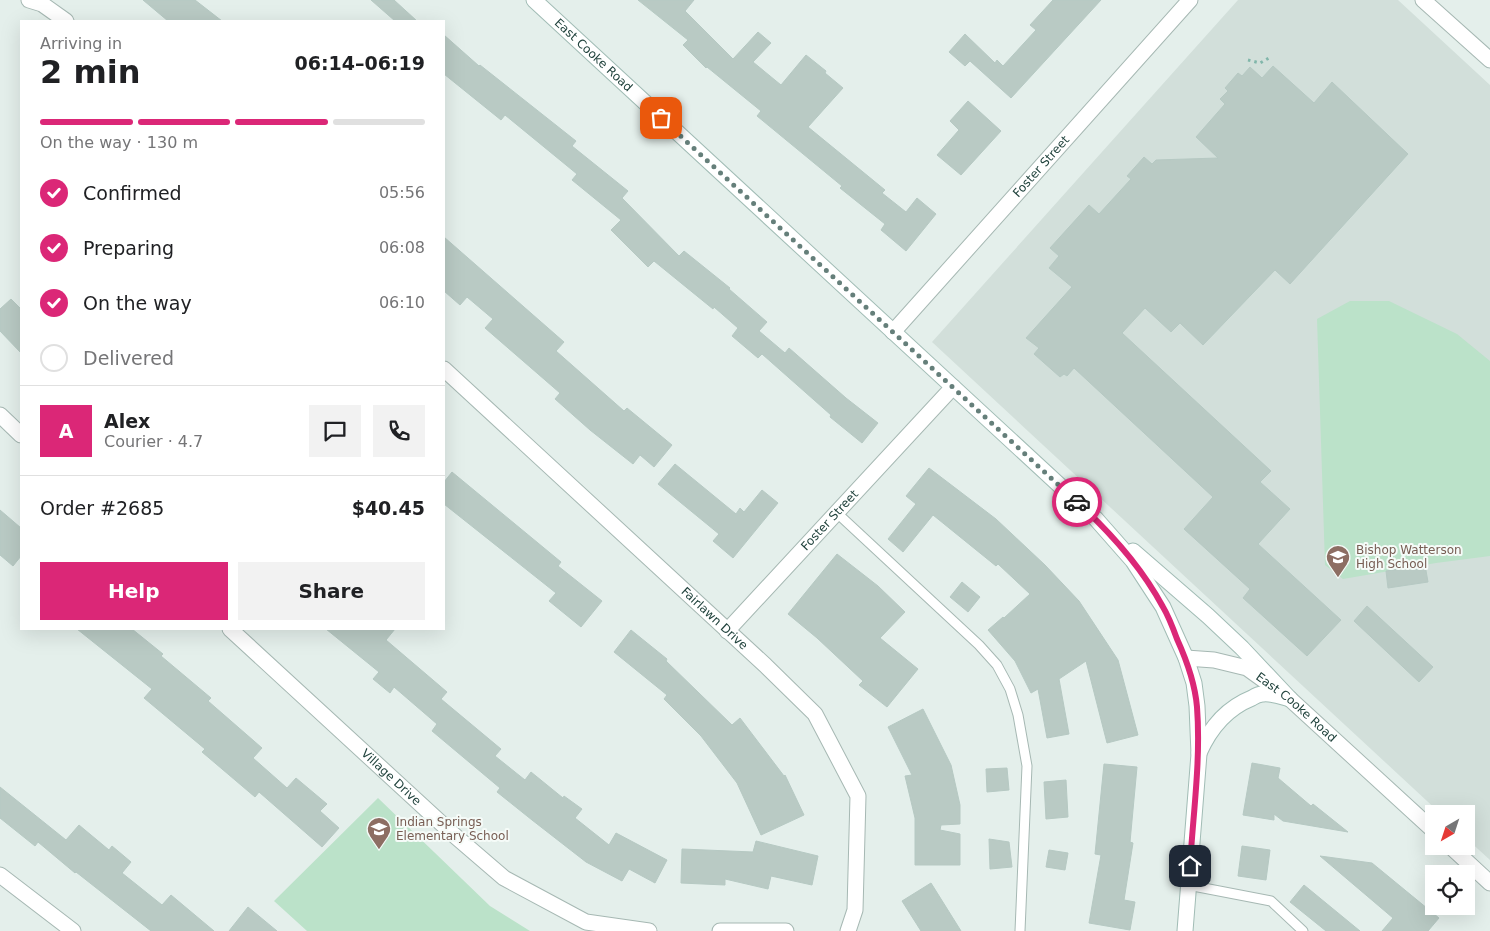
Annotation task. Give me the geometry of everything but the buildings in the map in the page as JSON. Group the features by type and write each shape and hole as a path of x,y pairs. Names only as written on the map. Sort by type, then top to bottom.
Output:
{"street":[{"path":"29,0 42,4 65,20"},
{"name":"East Cooke Road","path":"534,0 1096,519 1133,561 1163,607 1186,658 1214,660 1247,668 1290,699 1425,824"},
{"name":"Foster Street","path":"893,332 1190,0"},
{"path":"1423,0 1490,60"},
{"name":"Fairlawn Drive","path":"445,371 727,631 814,714 858,796 855,910 848,931"},
{"name":"Foster Street","path":"727,631 953,387"},
{"path":"0,415 20,434"},
{"path":"1096,519 1208,616 1242,648 1290,699"},
{"name":"Village Drive","path":"231,630 447,829 504,878 586,922 649,931"},
{"path":"1185,931 1199,754 1194,683 1186,658"},
{"path":"1199,754 1206,738 1217,723 1230,710 1246,700 1262,694 1290,699"},
{"path":"1459,855 1490,884"},
{"path":"0,875 73,931"},
{"path":"720,931 786,931"}],"lane":[{"path":"837,512 979,644 997,665 1010,689 1018,715 1027,766 1020,931"},
{"path":"1188,885 1271,901 1303,931"}],"path":[{"path":"1248,60 1260,63 1269,58"}],"shaded area":[{"name":"Bishop Watterson High School","path":"1238,0 1398,0 1490,85 1490,860 1475,846 1475,805 1431,805 932,342"}],"green space":[{"path":"1350,301 1389,301 1457,334 1490,361 1490,556 1343,579 1325,565 1317,319"},
{"name":"Indian Springs Elementary School","path":"378,798 490,906 530,931 307,931 274,901"}],"way so far":[{"path":"661,118 1077,502"}],"place":[{"name":"Bishop Watterson High School","path":"1338,578"},
{"name":"Indian Springs Elementary School","path":"379,850"}],"route":[{"path":"1077,502 1096,519 1133,561 1163,607 1186,658 1194,683 1199,754 1194,792 1190,866"}]}
